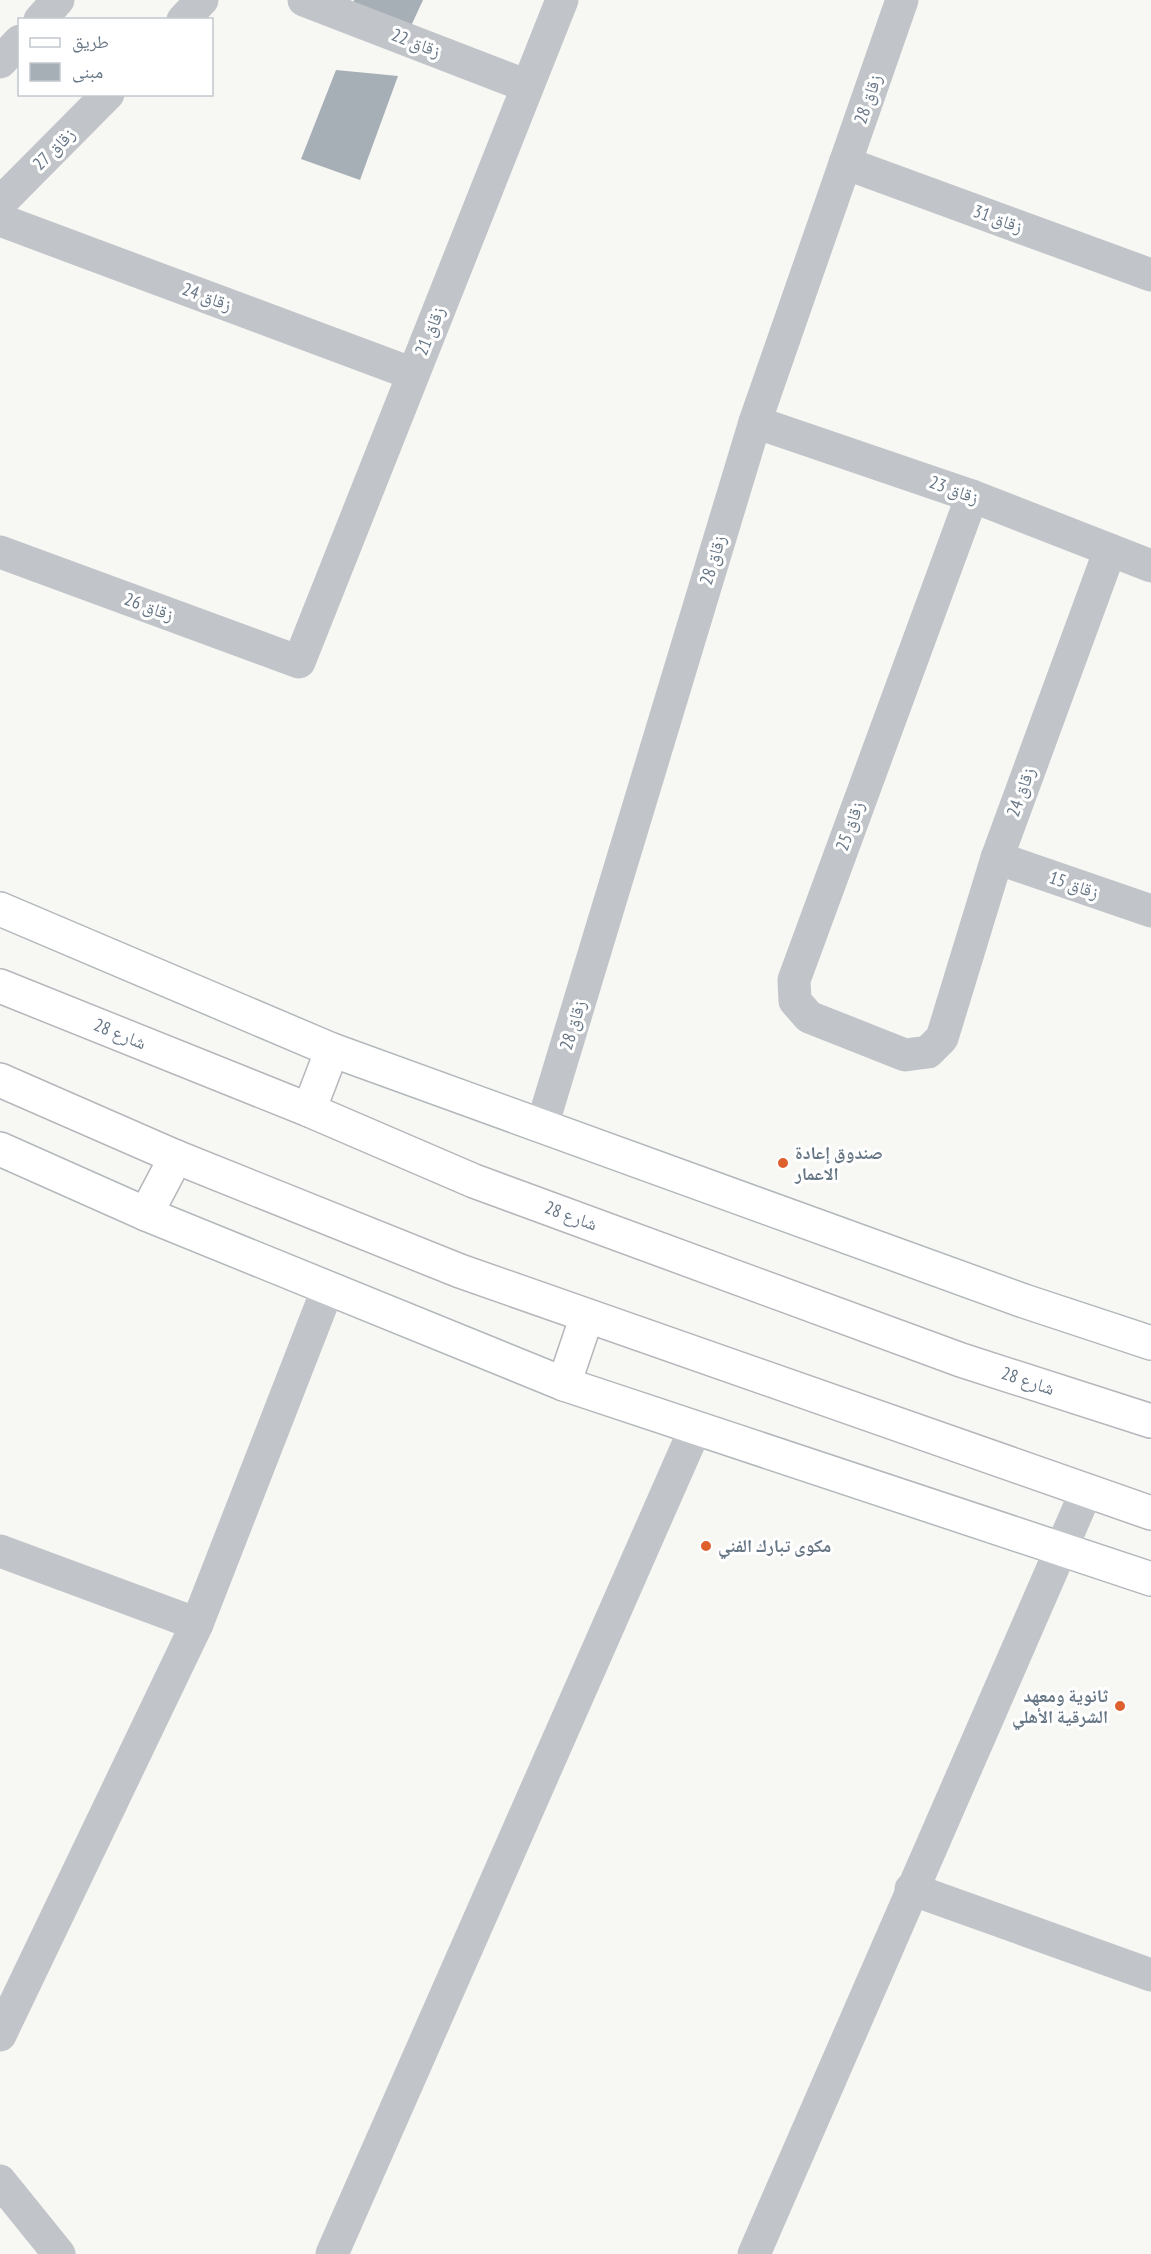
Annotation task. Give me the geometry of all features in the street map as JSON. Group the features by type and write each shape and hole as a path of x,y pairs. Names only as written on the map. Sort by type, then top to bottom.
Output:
{"main road":[{"path":"0,909 332,1050 1024,1301 1151,1343"},
{"name":"شارع 28","path":"0,986 309,1110 485,1185 962,1360 1151,1421"},
{"path":"309,1110 332,1050"},
{"path":"0,1080 176,1158 460,1271 1151,1513"},
{"path":"0,1149 146,1214 564,1384 1151,1580"},
{"path":"146,1214 176,1158"},
{"path":"564,1384 587,1316"}],"street":[{"path":"42,18 58,0"},
{"path":"185,18 202,0"},
{"name":"زقاق 22","path":"304,0 527,86"},
{"name":"زقاق 21","path":"299,662 562,0"},
{"name":"زقاق 28","path":"542,1126 755,422 902,0"},
{"path":"0,62 18,43"},
{"name":"زقاق 27","path":"0,203 106,96"},
{"name":"زقاق 31","path":"845,163 1151,275"},
{"name":"زقاق 24","path":"0,220 413,374"},
{"name":"زقاق 23","path":"755,422 972,496 1151,566"},
{"name":"زقاق 25","path":"942,1038 928,1052 905,1055 884,1047 809,1017 795,1001 794,980 972,496"},
{"name":"زقاق 24","path":"942,1038 997,858 1110,550"},
{"name":"زقاق 26","path":"0,552 299,662"},
{"name":"زقاق 15","path":"997,858 1151,911"},
{"path":"0,2035 197,1624 328,1288"},
{"path":"332,2254 695,1429"},
{"path":"756,2253 911,1889 1086,1492"},
{"path":"0,1551 197,1624"},
{"path":"911,1889 1151,1975"},
{"path":"0,2181 59,2254"}],"building":[{"path":"354,0 423,0 411,26 353,7"},
{"path":"336,70 398,76 360,180 301,159"}],"place":[{"name":"صندوق إعادة الاعمار","path":"783,1163"},
{"name":"مكوى تبارك الفني","path":"706,1546"},
{"name":"ثانوية ومعهد الشرقية الأهلي","path":"1120,1706"}]}
